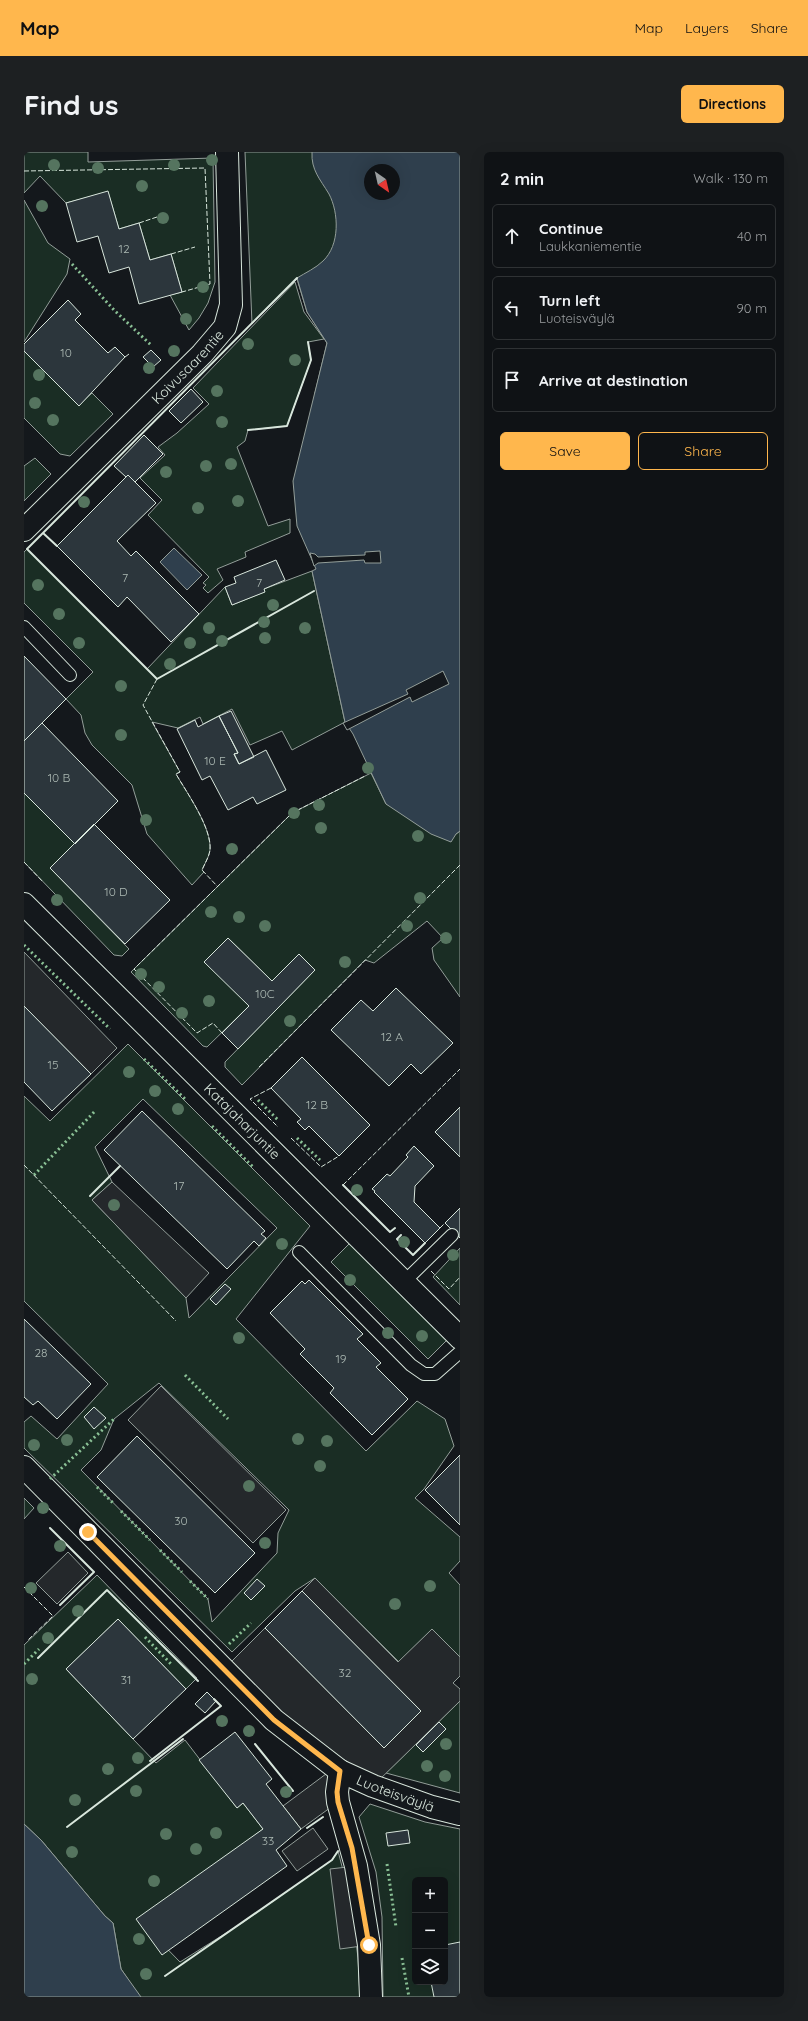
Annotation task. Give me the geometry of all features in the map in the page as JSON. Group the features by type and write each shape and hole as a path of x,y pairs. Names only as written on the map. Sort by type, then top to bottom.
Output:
{"street":[{"name":"Koivusaarentie","path":"24,530 202,354 225,327 231,305 227,152"},
{"name":"Katajaharjuntie","path":"24,904 460,1338"},
{"name":"Luoteisväylä","path":"24,1467 274,1720 340,1771 373,1786 432,1807 460,1814"},
{"path":"340,1771 337,1792 338,1802 352,1848 357,1873 369,1945 371,1997"}],"lane":[{"path":"24,627 70,675"},
{"path":"404,1282 452,1235"},
{"path":"299,1252 411,1365 424,1374 435,1374 460,1352"}],"green space":[{"path":"24,152 88,152 88,162 213,158 215,282 208,303 199,318 189,330 170,295 182,292 171,254 150,260 139,223 119,229 108,192 66,203 40,176 24,193"},
{"path":"245,152 334,152 381,164 364,164 364,200 400,200 401,169 413,200 315,393 327,343 307,312 297,279 252,324"},
{"path":"24,200 48,243 70,259 67,274 24,342"},
{"path":"295,282 304,312 324,339 308,342 311,360 287,426 248,430 245,441 237,447 268,526 290,519 290,533 245,552 246,557 217,569 223,580 208,593 203,588 206,585 203,583 209,577 148,515 162,500 140,478 165,455 158,447 177,433 209,404 193,388"},
{"path":"24,351 79,405 92,393 113,414 70,456 60,454 24,418"},
{"path":"35,458 51,474 24,501 24,466"},
{"path":"27,549 147,669 225,587 232,605 264,592 264,589 312,571 345,722 292,750 282,731 250,745 232,709 203,724 200,717 178,728 152,722 180,772 176,774 198,811 210,841 208,858 202,870 204,872 192,885 147,834 132,785 92,745 85,733 81,715 66,699 93,672 24,603 24,552"},
{"path":"371,773 386,804 456,834 460,831 460,997 434,960 432,948 443,938 427,921 374,963 365,960 242,1085 225,1067 225,1062 315,970 299,954 272,981 228,938 249,1006 207,1047 203,1046 131,972 292,813"},
{"path":"24,793 75,844 50,868 129,949 122,956 114,955 24,862"},
{"path":"128,1044 310,1226 236,1319 366,1451 417,1401 445,1419 454,1446 424,1489 415,1498 460,1537 460,1561 449,1573 460,1585 460,1657 432,1629 399,1662 315,1578 295,1591 232,1652 24,1448 24,1422 31,1416 57,1439 108,1384 24,1301 24,1096 50,1121","holes":["143,1099 277,1228 189,1318 186,1298 92,1200 112,1182 95,1147","159,1383 289,1510 278,1533 277,1553 212,1622 208,1599 81,1470 101,1450 114,1419"]},
{"path":"350,1243 447,1340 428,1359 331,1262"},
{"path":"460,1248 460,1305 433,1277"},
{"path":"24,1498 34,1508 24,1519"},
{"path":"97,1575 197,1678 186,1689 118,1619 66,1669 156,1763 185,1740 237,1808 243,1803 263,1829 142,1923 180,1962 242,1923 332,1860 338,1851 351,1901 358,1958 360,1997 140,1997 121,1969 113,1923 105,1916 41,1840 24,1824 24,1645"},
{"path":"460,1701 460,1793 386,1773"},
{"path":"370,1804 425,1822 460,1829 460,1997 383,1997 382,1917 376,1872 359,1817"}],"shaded area":[{"path":"24,952 117,1048 91,1074 24,1006"},
{"path":"112,1182 209,1273 186,1298 92,1200"},
{"path":"161,1386 286,1510 253,1543 128,1420"},
{"path":"68,1552 88,1573 57,1604 36,1583"},
{"path":"315,1578 398,1662 432,1629 460,1657 460,1676 453,1683 460,1689 460,1701 373,1786 341,1771 338,1802 301,1829 283,1806 334,1768 230,1663 265,1628 384,1748 421,1711 302,1591"},
{"path":"313,1828 328,1849 297,1871 282,1851"},
{"path":"356,1866 369,1945 340,1949 330,1869"}],"water":[{"path":"312,152 460,152 460,831 451,842 431,834 386,804 353,734 345,722 312,571 316,569 297,526 293,481 327,343 307,312 297,278 317,266 329,254 333,246 336,229 335,210 329,194 313,164"},
{"path":"174,548 202,575 187,590 160,562"},
{"path":"24,1824 41,1840 105,1916 113,1923 121,1969 141,1997 24,1997"}],"pier":[{"path":"380,551 381,563 365,563 364,560 318,563 314,566 310,553 315,554 318,557 365,555 365,552"},
{"path":"443,671 449,684 412,702 410,697 347,730 343,723 408,694 406,690"}],"building":[{"path":"108,191 119,229 139,223 150,260 171,254 182,292 139,304 129,267 109,273 98,236 77,242 66,203"},
{"path":"68,300 81,314 75,320 108,353 115,347 125,357 79,406 24,351 24,344"},
{"path":"151,350 161,360 153,367 143,357"},
{"path":"191,389 203,402 181,423 169,411"},
{"path":"144,435 163,454 135,482 128,475 126,477 114,466"},
{"path":"128,475 156,503 117,541 131,556 136,551 199,614 171,642 127,597 118,607 57,546"},
{"path":"276,560 285,580 264,589 265,592 232,605 225,587 236,583 234,577"},
{"path":"24,656 66,699 24,741"},
{"path":"231,711 254,757 239,764 234,754 238,753 219,716"},
{"path":"219,716 238,753 234,754 239,764 266,750 286,790 257,804 253,797 228,810 210,776 202,780 177,729 195,720 198,727"},
{"path":"42,723 118,801 75,844 24,793 24,741"},
{"path":"94,824 170,900 125,944 50,868"},
{"path":"228,938 272,981 299,954 315,970 238,1049 222,1033 249,1006 204,962"},
{"path":"396,988 453,1043 421,1074 411,1064 389,1086 331,1030 361,1000 373,1011"},
{"path":"24,1006 91,1074 52,1111 24,1082"},
{"path":"302,1057 370,1125 339,1156 309,1126 305,1130 297,1122 301,1119 271,1088"},
{"path":"460,1107 460,1157 435,1132"},
{"path":"142,1111 265,1231 261,1234 266,1238 259,1246 254,1241 227,1269 104,1150"},
{"path":"414,1146 434,1166 415,1186 414,1202 440,1228 425,1243 372,1189 387,1174 390,1176 408,1157 406,1155"},
{"path":"460,1208 460,1238 445,1223"},
{"path":"309,1280 363,1334 357,1339 381,1363 376,1367 408,1399 372,1435 330,1393 334,1388 300,1354 305,1349 270,1313 302,1281 305,1284"},
{"path":"225,1284 231,1289 216,1305 210,1299"},
{"path":"24,1319 91,1384 57,1419 38,1401 33,1405 24,1397"},
{"path":"94,1407 106,1418 94,1429 84,1417"},
{"path":"137,1436 255,1553 215,1593 97,1477"},
{"path":"460,1455 460,1525 425,1490"},
{"path":"257,1579 265,1586 251,1600 244,1593"},
{"path":"302,1591 421,1711 384,1748 265,1628"},
{"path":"118,1619 186,1689 133,1739 66,1669"},
{"path":"207,1692 216,1701 205,1713 195,1704"},
{"path":"439,1722 446,1729 423,1752 416,1745"},
{"path":"235,1732 272,1779 266,1784 301,1829 276,1850 287,1866 162,1955 136,1919 263,1829 243,1803 237,1808 199,1760"},
{"path":"408,1830 410,1843 388,1846 386,1833"},
{"path":"460,1942 460,1997 434,1997 432,1985 448,1985 448,1944"}],"hedge":[{"path":"72,264 114,310 151,345"},
{"path":"24,945 110,1029"},
{"path":"144,1059 186,1100"},
{"path":"258,1100 278,1120"},
{"path":"34,1175 96,1110"},
{"path":"212,1126 254,1168"},
{"path":"297,1138 320,1160"},
{"path":"185,1375 228,1419"},
{"path":"50,1479 114,1419"},
{"path":"97,1487 113,1503"},
{"path":"121,1511 150,1540"},
{"path":"160,1550 182,1572"},
{"path":"190,1581 208,1599"},
{"path":"229,1644 251,1623"},
{"path":"145,1637 171,1664"},
{"path":"24,1664 39,1649"},
{"path":"387,1864 396,1927"},
{"path":"402,1958 409,1997"}],"fence":[{"path":"24,171 205,168 210,284 182,292"},
{"path":"139,223 163,215"},
{"path":"171,254 195,247"},
{"path":"125,357 129,354"},
{"path":"157,679 143,705 180,772 176,774 203,821 210,841 210,850 202,870 218,887"},
{"path":"222,1033 213,1023 197,1033 134,969 292,813 365,776"},
{"path":"24,862 43,882"},
{"path":"259,1067 460,865"},
{"path":"343,1185 460,1069"},
{"path":"271,1088 250,1099 278,1127"},
{"path":"291,1138 321,1167 339,1156"},
{"path":"24,1165 176,1321"},
{"path":"440,1228 445,1223"},
{"path":"431,1271 449,1289 460,1277"},
{"path":"24,1587 53,1616 28,1640"}],"wall":[{"path":"297,278 27,549 157,679 314,591"},
{"path":"248,430 287,426 311,360 308,342"},
{"path":"43,533 57,546"},
{"path":"90,1196 120,1166"},
{"path":"343,1185 390,1232 395,1228"},
{"path":"401,1235 397,1239 413,1255 425,1243"},
{"path":"50,1528 94,1572 60,1605"},
{"path":"38,1658 107,1590 198,1681"},
{"path":"150,1761 221,1706 214,1699"},
{"path":"67,1827 183,1739"},
{"path":"255,1744 293,1791"},
{"path":"307,1828 323,1817"},
{"path":"165,1976 332,1860 338,1851"}],"route":[{"path":"88,1532 274,1720 334,1768 340,1771 337,1792 338,1802 356,1866 369,1945"}]}
